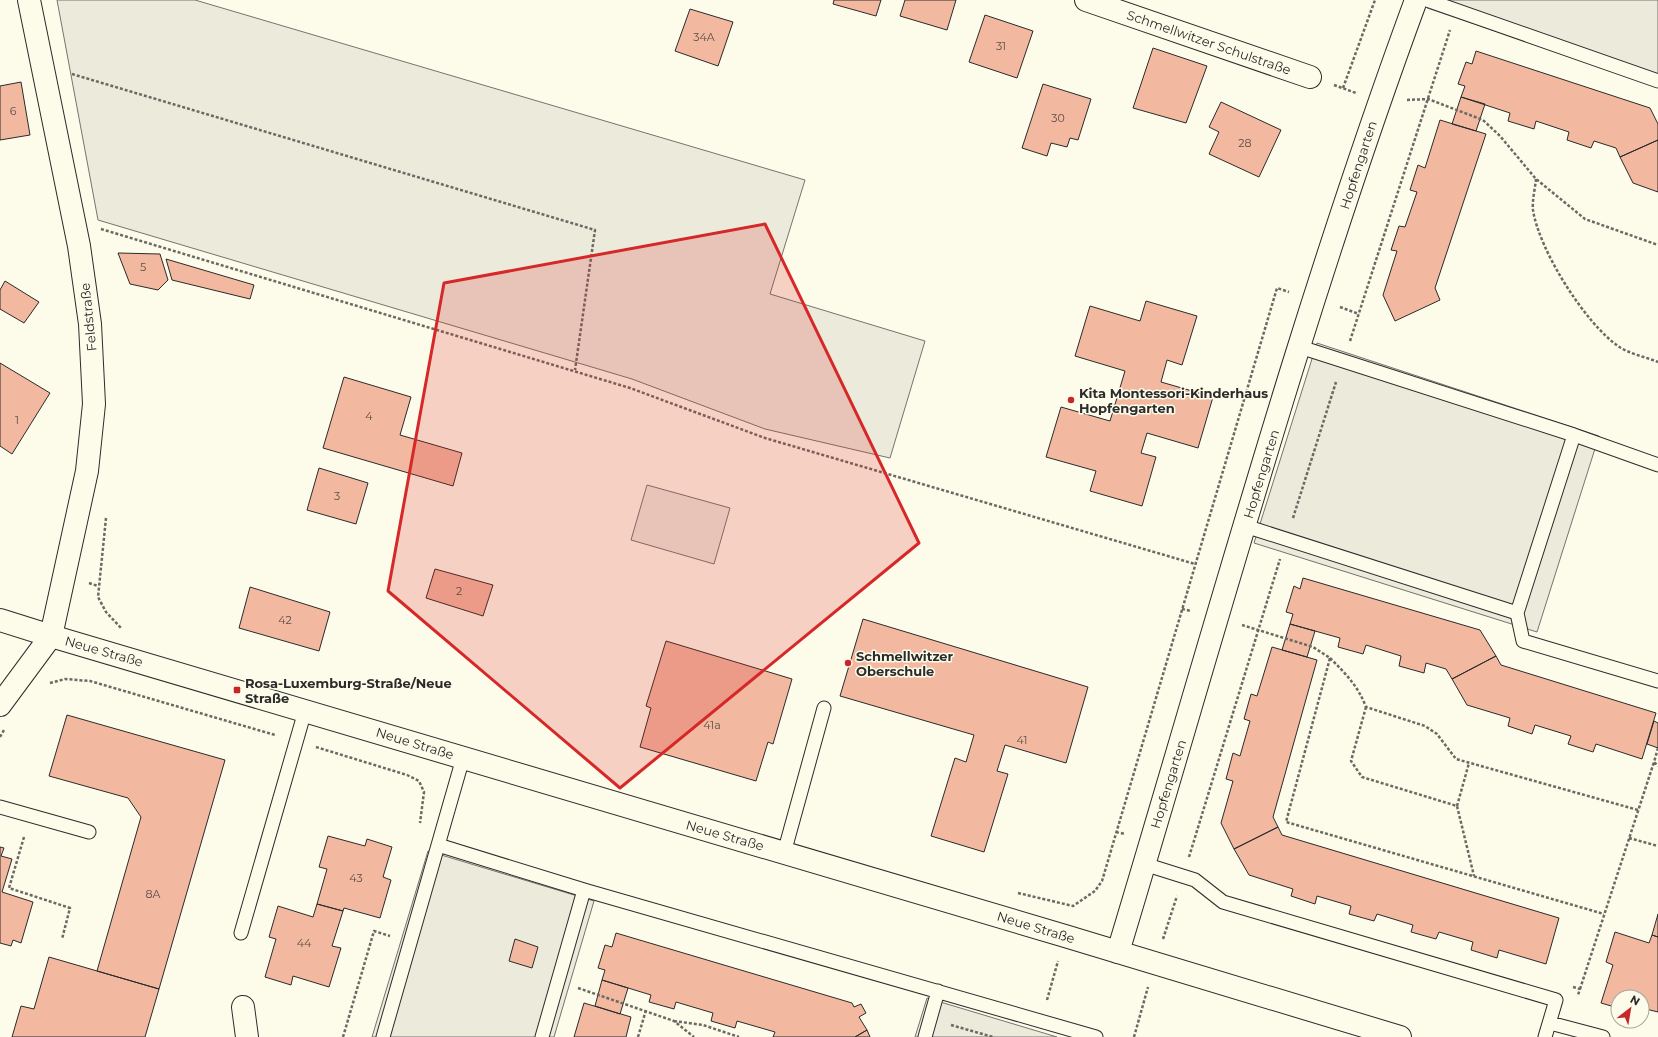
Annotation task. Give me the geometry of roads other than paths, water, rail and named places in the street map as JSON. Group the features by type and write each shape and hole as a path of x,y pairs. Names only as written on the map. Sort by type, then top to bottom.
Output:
{"street":[{"name":"Feldstraße","path":"29,0 74,220 90,324 94,404 87,470 51,636"},
{"name":"Schmellwitzer Schulstraße","path":"1086,0 1310,77"},
{"name":"Hopfengarten","path":"1118,952 1300,347 1379,101 1416,0"},
{"name":"Neue Straße","path":"0,620 1400,1037"},
{"path":"4,715 51,636"},
{"path":"243,1007 247,1037"}],"lane":[{"path":"1427,0 1658,81"},
{"path":"1300,347 1574,434 1658,465"},
{"path":"1574,434 1517,613 1523,641 1658,681"},
{"path":"1245,526 1517,613"},
{"path":"784,853 824,708"},
{"path":"241,932 305,710"},
{"path":"383,1037 463,758"},
{"path":"0,807 89,832"},
{"path":"438,845 584,890 1096,1037"},
{"path":"1144,864 1195,880 1223,902 1556,1000 1545,1037"},
{"path":"542,1037 584,890"},
{"path":"925,1037 938,992"},
{"path":"1550,1023 1603,1037"}],"place":[{"name":"Kita Montessori-Kinderhaus Hopfengarten","path":"1071,400"},
{"name":"Schmellwitzer Oberschule","path":"848,663"},
{"name":"Rosa-Luxemburg-Straße/Neue Straße","path":"237,690"}]}
